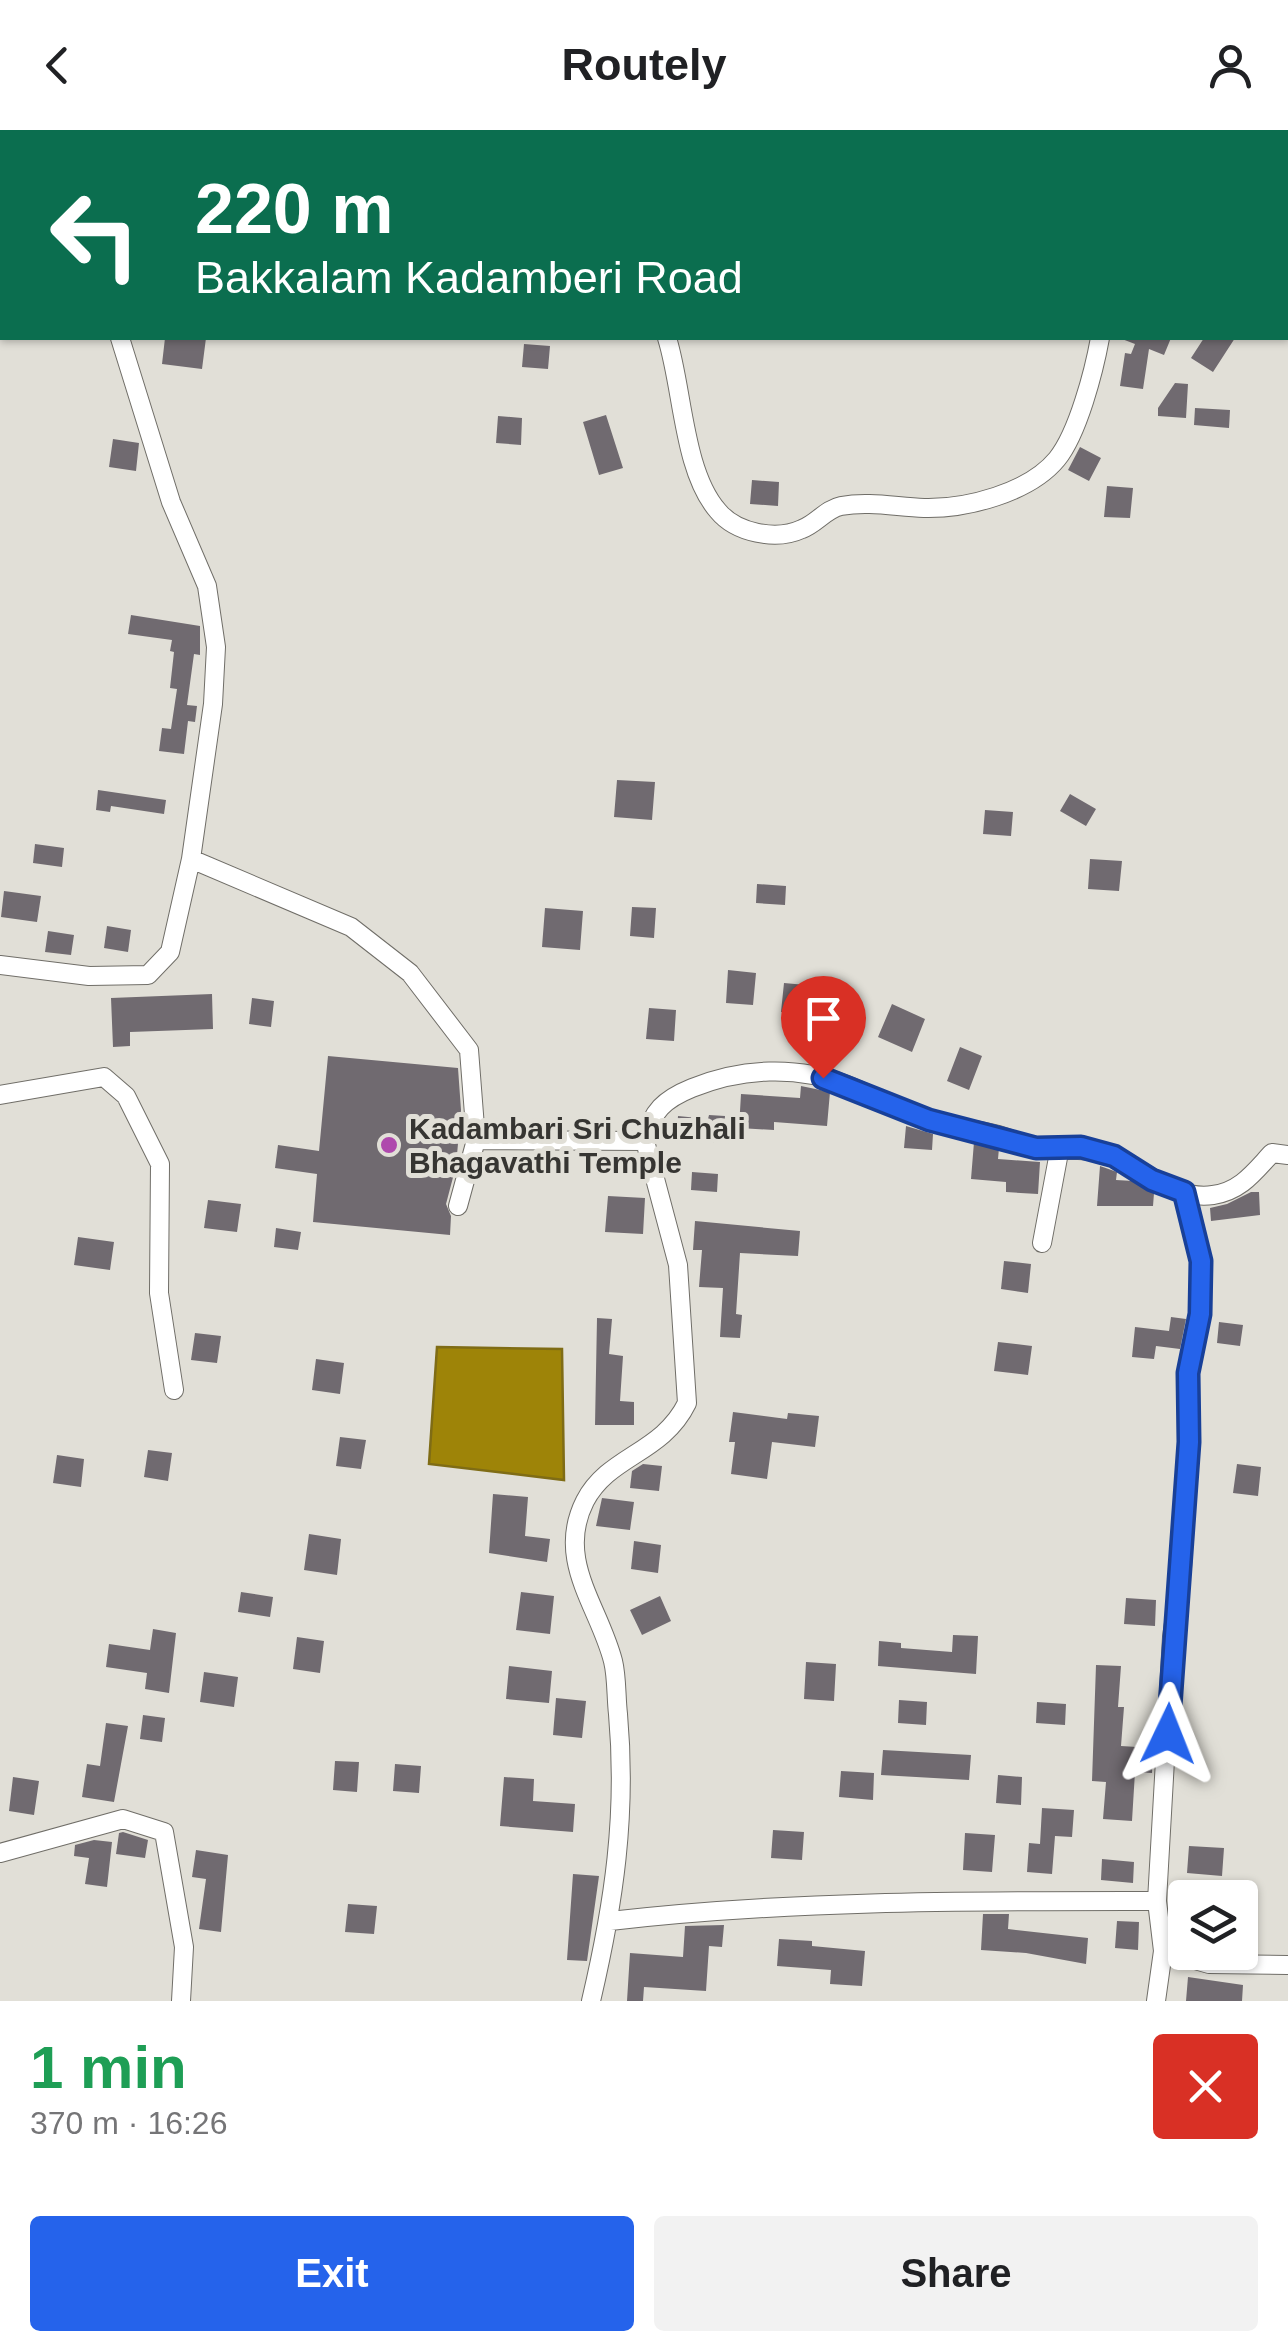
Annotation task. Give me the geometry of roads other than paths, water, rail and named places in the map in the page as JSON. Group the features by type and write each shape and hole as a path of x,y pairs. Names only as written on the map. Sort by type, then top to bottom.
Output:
{"street":[{"path":"0,965 90,976 148,975 170,952 191,859 214,704 216,647 207,586 172,502 121,340"},
{"path":"668,340 702,487 728,520 737,527 760,533 802,530 836,507 868,503 925,508 962,506 1034,478 1058,458 1084,402 1100,340"},
{"path":"191,859 352,927 410,973 469,1050 476,1140 458,1206"},
{"path":"592,2001 610,1920 622,1837 613,1661 576,1571 576,1538 584,1502 608,1472 657,1443 679,1421 688,1403 678,1265 645,1141 649,1120 668,1098 712,1080 752,1072 798,1071 848,1085 884,1104 929,1120 1036,1148 1081,1147 1114,1156 1152,1180 1184,1192 1209,1196 1239,1188 1272,1152 1288,1155"},
{"path":"0,1095 104,1077 126,1096 160,1164 159,1293 174,1390"},
{"path":"476,1140 645,1141"},
{"path":"1042,1243 1060,1148"},
{"path":"1156,2001 1163,1951 1157,1901 1172,1637 1182,1568 1189,1442 1188,1373 1200,1314 1201,1261 1184,1192"},
{"path":"0,1853 123,1819 164,1832 184,1947 180,2001"},
{"path":"610,1920 706,1910 881,1902 1157,1901"},
{"path":"1163,1951 1209,1964 1288,1965"}],"place":[{"name":"Kadambari Sri Chuzhali Bhagavathi Temple","path":"389,1145"}]}
